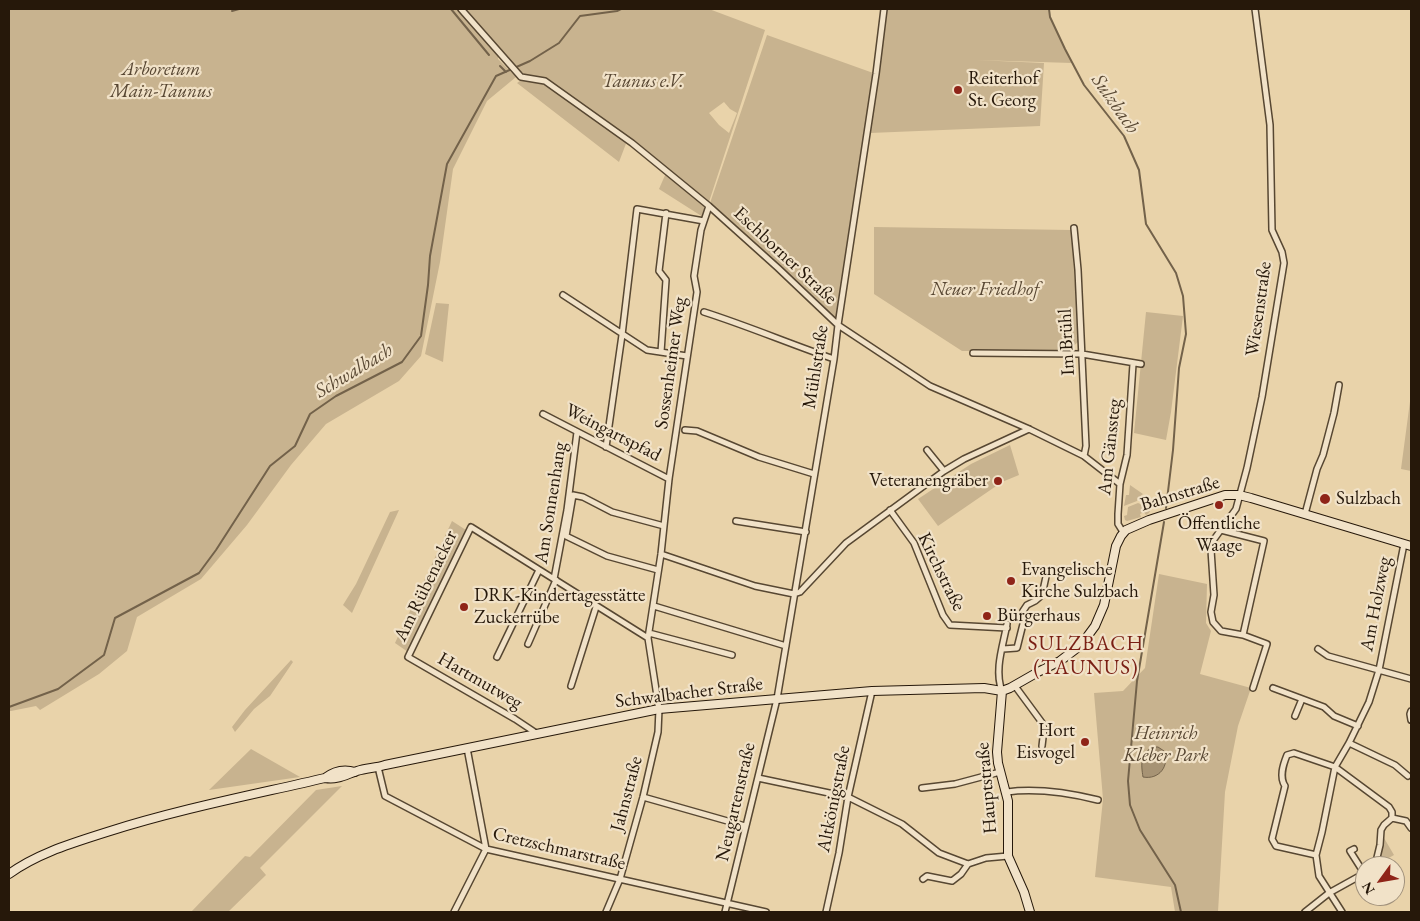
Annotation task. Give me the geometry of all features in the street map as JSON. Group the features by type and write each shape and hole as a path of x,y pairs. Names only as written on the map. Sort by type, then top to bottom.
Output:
{"street":[{"name":"Eschborner Straße","path":"461,9 517,74 521,77 545,81 632,143 709,206 838,325 930,386 1029,429 1084,456 1120,484"},
{"name":"Mühlstraße","path":"777,698 834,359 884,9"},
{"name":"Wiesenstraße","path":"1253,688 1267,644 1243,635 1221,631 1215,626 1211,616 1214,595 1211,546 1236,509 1247,468 1262,397 1284,263 1282,252 1272,230 1270,125 1254,9"},
{"name":"Sossenheimer Weg","path":"659,709 649,636 661,554 669,479 698,292 694,276 701,230 709,206"},
{"path":"606,447 638,209 704,220"},
{"path":"661,352 666,280 659,271 666,214"},
{"name":"Im Brühl","path":"1074,228 1082,354 1086,446 1084,456"},
{"path":"563,295 647,350 688,356"},
{"path":"704,312 739,323 798,347 834,359"},
{"path":"973,353 1082,354 1141,364"},
{"name":"Am Gänssteg","path":"1123,532 1118,524 1118,514 1120,484 1127,455 1133,364"},
{"path":"1305,514 1317,468 1325,447 1339,385"},
{"name":"Weingartspfad","path":"543,414 669,479"},
{"path":"661,554 747,584 794,594 800,592 846,543 890,510 964,459 1029,429"},
{"path":"685,430 697,431 759,457 814,474"},
{"name":"Am Sonnenhang","path":"528,644 555,579 567,510 577,432"},
{"path":"927,450 944,472"},
{"path":"658,570 607,556 566,536 573,495 583,497 612,512 664,526"},
{"name":"Bahnstraße","path":"1123,532 1140,523 1214,498 1226,495 1239,495 1408,545"},
{"name":"Kirchstraße","path":"890,510 914,543 928,581 939,600 943,615 950,624 1007,626 1003,648"},
{"path":"736,521 806,532"},
{"name":"Am Rübenacker","path":"408,657 471,528 539,570"},
{"path":"1221,530 1264,541 1243,635"},
{"path":"1047,572 1042,595 1027,605 1023,611 1023,624 1017,648 1003,648 1000,657 998,680 1002,691 1015,686 1067,656 1081,645 1090,634 1104,605 1116,546 1123,532"},
{"name":"Am Holzweg","path":"1342,912 1319,876 1316,855 1335,767 1369,702 1379,670 1408,545"},
{"path":"497,657 539,570 596,606 649,636 732,654"},
{"path":"572,686 596,606"},
{"path":"654,606 786,646"},
{"name":"Am Holzweg","path":"1318,649 1328,656 1379,670"},
{"name":"Hartmutweg","path":"408,657 508,714 536,733"},
{"path":"1379,670 1411,679"},
{"path":"1015,686 1043,724 1042,746"},
{"name":"Schwalbacher Straße","path":"9,874 62,846 143,820 215,802 322,779 334,779 378,767 659,709 872,691 984,688 1002,691"},
{"path":"1273,688 1324,707 1334,716 1358,726"},
{"name":"Altkönigstraße","path":"826,912 839,853 848,797 872,691"},
{"name":"Hauptstraße","path":"1002,691 997,746 998,763 1008,801 1008,856 1024,892 1030,912"},
{"name":"Neugartenstraße","path":"725,912 777,698"},
{"path":"1295,716 1302,698"},
{"name":"Jahnstraße","path":"606,912 620,879 643,796 658,732 659,709"},
{"path":"1411,711 1411,720"},
{"path":"1349,743 1395,765 1408,776"},
{"path":"454,912 486,849 467,748"},
{"path":"1316,855 1276,846 1272,839 1285,786 1281,780 1283,766 1286,755 1294,752 1335,767 1389,807 1392,812 1392,818 1381,830 1377,856"},
{"name":"Cretzschmarstraße","path":"378,767 385,796 486,849 766,912"},
{"path":"922,788 955,784 1000,772"},
{"path":"758,778 848,797 902,824 939,853 968,864 986,858 1008,856"},
{"path":"1007,792 1073,794 1098,800"},
{"path":"643,796 745,826"},
{"path":"1392,818 1406,821 1411,828"},
{"path":"1354,848 1350,851 1355,859"},
{"path":"923,879 927,876 952,881 962,874 968,864"},
{"path":"1305,912 1329,893 1355,878"}],"green space":[{"path":"9,9 709,9 765,30 708,205 627,141 619,162 517,83 527,76 498,53 498,59 516,77 487,101 453,169 440,262 421,356 399,381 326,424 291,465 247,525 201,579 137,617 127,651 99,674 40,710 36,706 9,711","holes":["724,102 737,113 729,133 709,113"]},
{"path":"884,9 1049,9 1050,17 1072,63 976,60 1044,63 1040,126 870,133 873,98 838,325 709,206 767,35 876,74"},
{"path":"666,173 705,204 703,217 659,189"},
{"name":"Neuer Friedhof","path":"874,227 1071,230 1079,341 1068,351 962,351 874,294"},
{"path":"436,303 449,304 443,362 425,354"},
{"path":"1146,312 1183,316 1166,440 1134,433"},
{"path":"1411,394 1411,471 1401,469"},
{"path":"1010,445 1019,475 1002,482 938,526 918,499 971,464"},
{"path":"1130,485 1143,494 1137,501 1124,506 1126,495 1129,495"},
{"path":"1138,503 1150,511 1149,513 1146,515 1144,512 1140,514 1141,517 1125,520 1124,516 1127,515 1128,507"},
{"path":"399,510 352,613 343,605 356,584 390,512"},
{"path":"452,521 466,530 408,652 395,643"},
{"name":"Heinrich Kleber Park","path":"1159,574 1207,584 1206,623 1211,631 1200,674 1251,688 1238,726 1225,792 1218,912 1175,912 1171,887 1095,877 1103,799 1094,693 1123,691 1145,668"},
{"path":"291,660 293,662 270,696 254,709 235,732 232,727 245,710"},
{"path":"251,749 300,777 209,790"},
{"path":"342,786 260,868 266,875 228,912 191,912 245,856 250,857 316,790"},
{"path":"1384,838 1394,855 1381,856"}],"shaded area":[{"path":"1152,747 1158,747 1164,751 1166,762 1162,771 1158,774 1143,777 1142,760 1145,753"}],"waterway":[{"path":"232,11 239,9"},
{"path":"451,9 489,55"},
{"name":"Schwalbach","path":"9,707 58,689 104,655 115,618 199,573 270,466 295,446 310,414 336,396 402,362 421,336 430,256 447,164 496,76 530,61 559,43 580,16 621,9"},
{"name":"Sulzbach","path":"1049,9 1050,17 1084,85 1124,136 1139,170 1146,224 1176,273 1183,296 1186,334 1179,368 1173,450 1166,508"},
{"name":"Schwalbach","path":"500,66 506,72"},
{"name":"Sulzbach","path":"1164,522 1137,681 1128,781 1130,805 1140,830 1175,885 1181,912"}],"place":[{"name":"Reiterhof St. Georg","path":"958,90"},
{"name":"Veteranengräber","path":"998,481"},
{"name":"Sulzbach","path":"1325,499"},
{"name":"Öffentliche Waage","path":"1219,505"},
{"name":"Evangelische Kirche Sulzbach","path":"1011,581"},
{"name":"DRK-Kindertagesstätte Zuckerrübe","path":"464,607"},
{"name":"Bürgerhaus","path":"987,616"},
{"name":"Hort Eisvogel","path":"1085,742"}],"district":[{"name":"SULZBACH (TAUNUS)","path":"1086,656"}],"park label":[{"name":"Arboretum Main-Taunus","path":"161,81"},
{"name":"Taunus e.V.","path":"643,82"}]}
